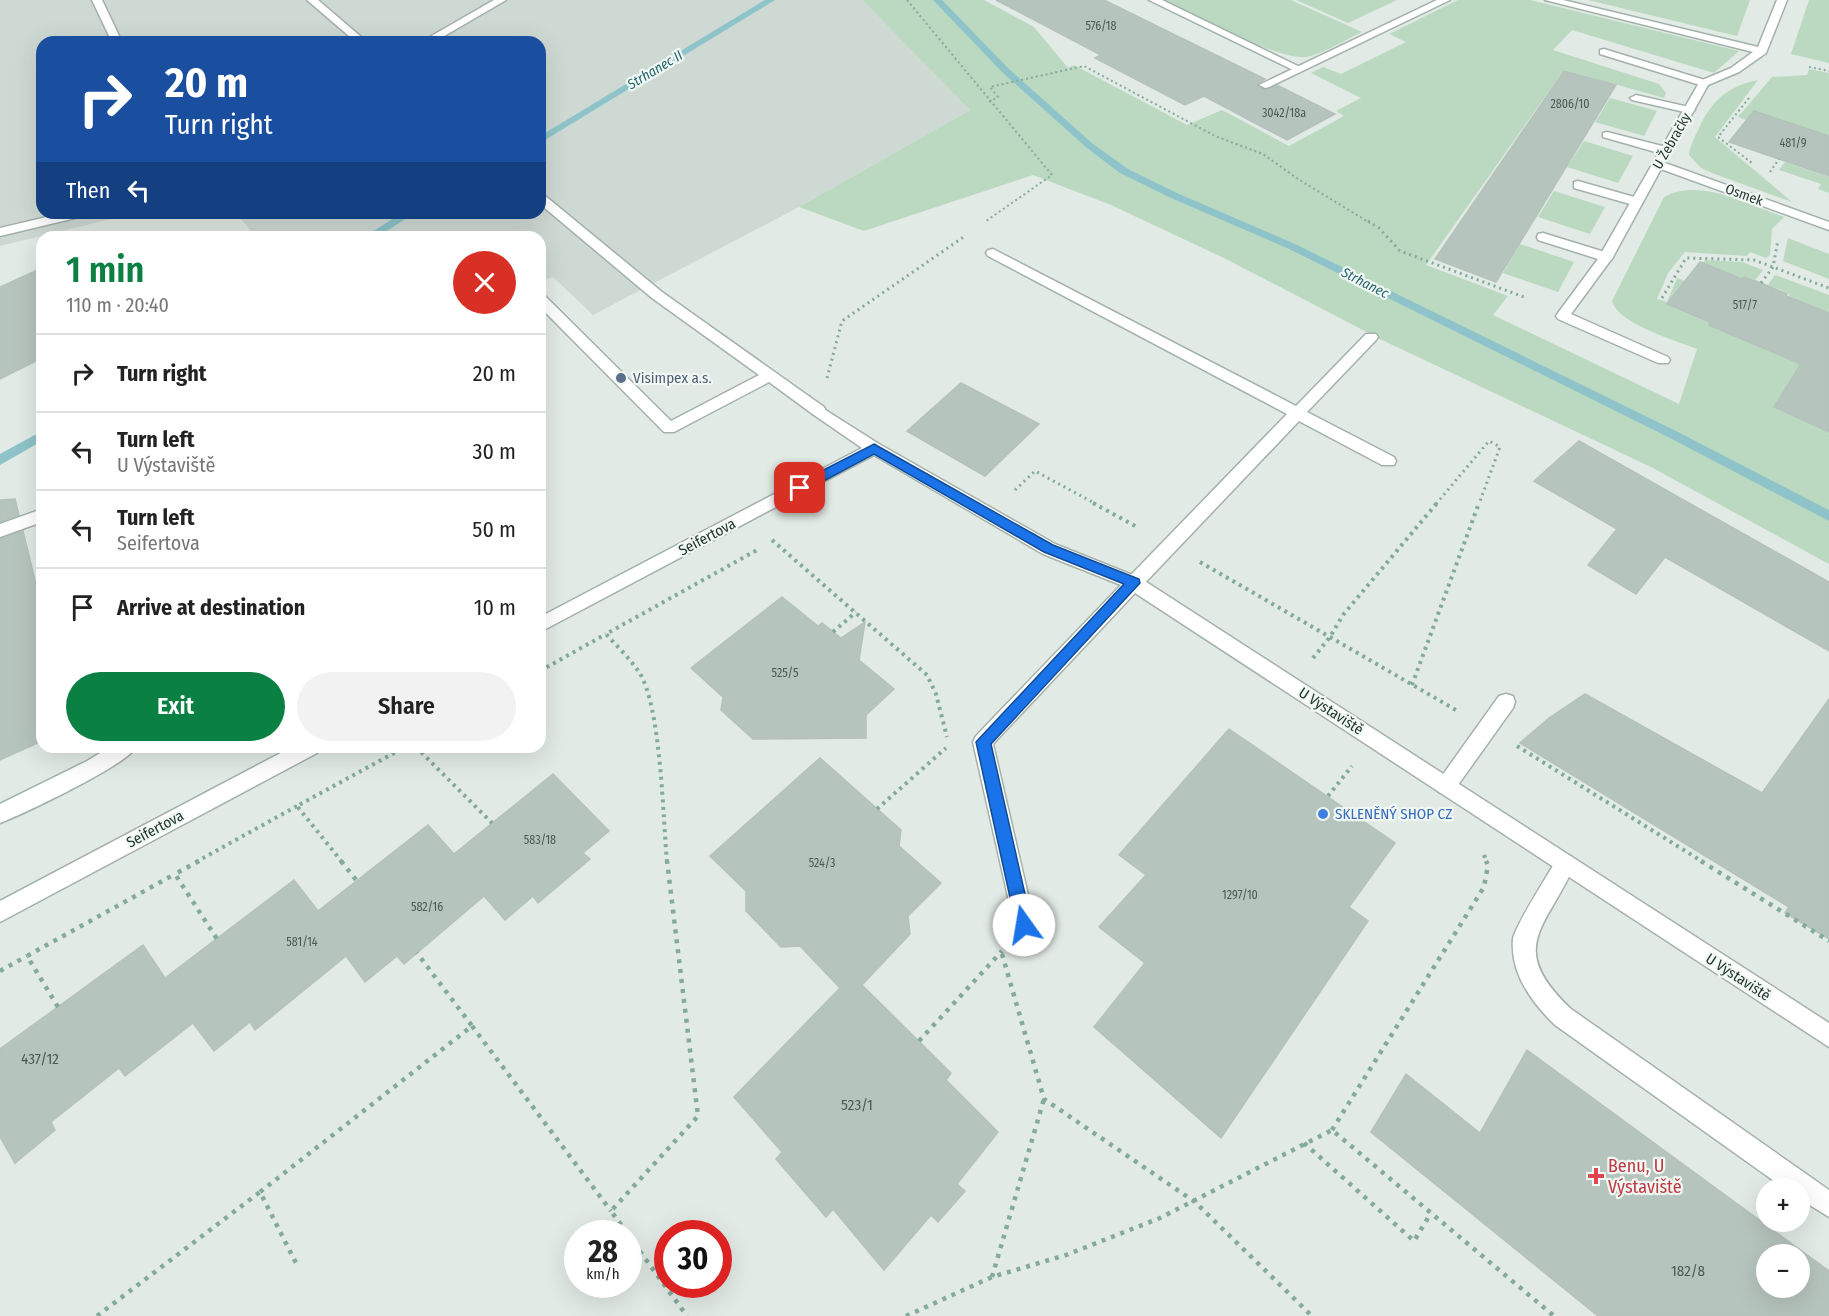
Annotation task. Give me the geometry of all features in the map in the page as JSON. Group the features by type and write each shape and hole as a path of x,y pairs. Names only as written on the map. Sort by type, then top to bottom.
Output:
{"street":[{"path":"97,0 114,36"},
{"path":"312,0 355,36"},
{"path":"437,36 501,0"},
{"path":"1154,0 1299,69"},
{"path":"1265,85 1445,0"},
{"path":"1550,0 1762,51"},
{"path":"1604,52 1704,84 1735,70 1762,51 1782,0"},
{"name":"U Žebračky","path":"1663,360 1563,316 1606,257 1704,84"},
{"path":"1636,98 1689,110"},
{"path":"1607,135 1666,151"},
{"name":"Osmek","path":"1658,164 1829,226"},
{"path":"1578,185 1637,202"},
{"name":"U Výstaviště","path":"546,203 657,295 874,448 1048,549 1134,583 1829,1036"},
{"path":"0,232 55,219"},
{"path":"1543,237 1606,257"},
{"path":"993,253 1388,461"},
{"path":"546,305 669,428 770,376"},
{"path":"1024,925 983,742 1371,337"},
{"name":"Seifertova","path":"546,622 874,448"},
{"path":"0,531 36,517"},
{"path":"1446,786 1506,702"},
{"path":"0,814 94,767 116,753"},
{"name":"Seifertova","path":"0,912 299,753"},
{"path":"1565,864 1524,938 1525,956 1531,977 1544,999 1563,1017 1829,1205"}],"path":[{"path":"907,0 989,102 1053,175 985,222"},
{"path":"989,102 998,97 990,87 1084,66 1215,136 1263,154 1298,179 1378,228 1400,251 1524,297"},
{"path":"1809,67 1829,71"},
{"path":"1750,96 1718,137 1752,163"},
{"path":"1770,172 1779,159"},
{"path":"1761,168 1779,177"},
{"path":"1761,283 1773,267 1779,233"},
{"path":"819,411 842,321 966,235"},
{"path":"1662,298 1686,258 1754,260 1829,288"},
{"path":"1291,685 1330,637 1343,615 1489,441 1500,447 1412,685"},
{"path":"989,514 1035,471 1170,545"},
{"path":"546,668 754,553 761,545"},
{"path":"833,632 856,612"},
{"path":"606,634 640,673 649,696 657,743 669,886 698,1116 611,1211"},
{"path":"877,809 949,745"},
{"path":"0,971 394,753"},
{"path":"422,753 492,823"},
{"path":"1328,796 1354,763"},
{"path":"297,807 357,880"},
{"path":"906,1316 992,1278 1066,1255 1160,1218 1332,1130 1484,887 1488,865 1480,844"},
{"path":"175,874 218,939"},
{"path":"919,1041 1002,951"},
{"path":"417,953 618,1220"},
{"path":"27,956 58,1007"},
{"path":"97,1316 163,1268 472,1026"},
{"path":"992,1278 1044,1099"},
{"path":"1332,1130 1554,1316"},
{"path":"1304,1143 1414,1241 1431,1213"},
{"path":"260,1192 296,1263"},
{"path":"642,1253 687,1316"}],"shaded area":[{"path":"0,0 862,0 970,110 799,207 593,315 553,277 546,280 546,231 251,231 241,219 546,219 546,36 36,36 36,219 111,219 62,231 36,231 36,237 0,246"}],"green space":[{"path":"862,0 984,0 1034,27 1068,68 1074,65 1187,125 1222,110 1289,146 1344,116 1336,111 1361,98 1311,73 1323,67 1341,74 1406,42 1389,34 1458,0 1530,0 1739,51 1714,73 1572,30 1553,50 1659,84 1666,93 1664,98 1564,70 1426,265 1508,296 1493,315 1679,404 1697,349 1636,324 1616,309 1612,301 1664,197 1693,190 1709,191 1784,217 1772,229 1770,255 1766,258 1750,252 1747,256 1685,252 1668,273 1657,299 1667,302 1677,278 1688,282 1808,361 1778,410 1829,432 1829,564 1651,467 1382,340 1226,259 1111,205 1033,175 864,231 799,207 970,110"},
{"path":"1164,0 1291,0 1362,32 1312,56 1293,56 1235,35"},
{"path":"1296,0 1397,0 1348,23"},
{"path":"1588,0 1750,0 1737,36"},
{"path":"1809,0 1829,0 1829,63 1791,54"},
{"path":"1809,69 1829,73 1829,136 1754,111 1746,120 1738,117 1772,77 1807,75"},
{"path":"1758,80 1715,137 1792,202 1701,168 1689,155 1699,128 1715,102 1730,90"},
{"path":"1610,98 1657,111 1644,136 1595,122"},
{"path":"1584,141 1633,156 1618,183 1567,167"},
{"path":"1785,162 1829,177 1829,193 1818,189 1821,184 1779,170"},
{"path":"1554,191 1605,207 1590,234 1538,217"},
{"path":"1788,238 1829,254 1829,279 1783,261"},
{"path":"1520,244 1574,262 1558,292 1503,273"},
{"path":"1705,260 1742,262 1763,270 1755,280 1746,277 1744,279 1703,263"},
{"path":"1775,275 1829,295 1829,313 1788,297 1790,294 1768,285"}],"building":[{"path":"996,0 1104,0 1265,79 1257,84 1264,90 1277,85 1335,114 1287,140 1204,96 1185,105 1095,58 1101,55"},
{"path":"1564,71 1616,85 1496,282 1435,259"},
{"path":"1754,111 1829,136 1829,176 1729,142"},
{"path":"1700,262 1742,279 1744,277 1761,283 1787,294 1786,296 1829,313 1829,432 1774,407 1801,364 1709,325 1710,322 1667,304"},
{"path":"36,271 36,361 0,379 0,287"},
{"path":"961,383 1039,424 985,476 907,431"},
{"path":"1579,441 1829,582 1829,651 1665,557 1636,594 1588,565 1617,529 1534,481"},
{"path":"15,499 19,515 0,522 0,500"},
{"path":"23,531 36,584 36,744 0,760 0,539"},
{"path":"782,597 818,626 822,623 841,638 865,622 859,660 894,689 866,715 866,738 753,739 721,710 723,697 691,668"},
{"path":"1585,694 1762,793 1829,699 1829,939 1785,913 1789,907 1520,743 1549,718"},
{"path":"1229,729 1395,843 1349,907 1368,921 1221,1138 1094,1027 1145,963 1099,927 1146,875 1119,855"},
{"path":"820,758 901,830 899,846 941,883 908,916 910,934 862,985 951,1073 946,1080 998,1132 957,1184 965,1191 938,1222 931,1215 884,1270 833,1209 826,1217 776,1159 782,1152 734,1097 840,988 800,946 781,947 746,911 746,891 710,856"},
{"path":"553,774 609,831 583,853 590,859 538,903 533,896 505,920 484,896 404,964 397,956 365,982 346,956 255,1030 250,1022 214,1051 193,1023 125,1076 119,1068 51,1122 55,1130 15,1163 0,1137 0,1049 143,945 165,978 294,880 318,911 428,825 454,854"},
{"path":"1527,1050 1756,1218 1756,1232 1776,1232 1792,1244 1756,1244 1756,1298 1810,1298 1810,1257 1829,1271 1829,1316 1598,1316 1371,1132 1406,1074 1480,1133"}],"waterway":[{"name":"Strhanec II","path":"546,136 771,0"},
{"name":"Strhanec","path":"937,0 1005,70 1090,146 1124,171 1175,196 1291,246 1670,433 1829,516"},
{"name":"Strhanec II","path":"379,231 400,219"},
{"name":"Strhanec II","path":"0,460 36,439"}],"place":[{"name":"Visimpex a.s.","path":"621,378"},
{"name":"SKLENĚNÝ SHOP CZ","path":"1323,814"},
{"name":"Benu, U Výstaviště","path":"1596,1176"}],"route":[{"path":"800,488 874,448 1048,549 1134,583 983,742 1024,925"}]}
